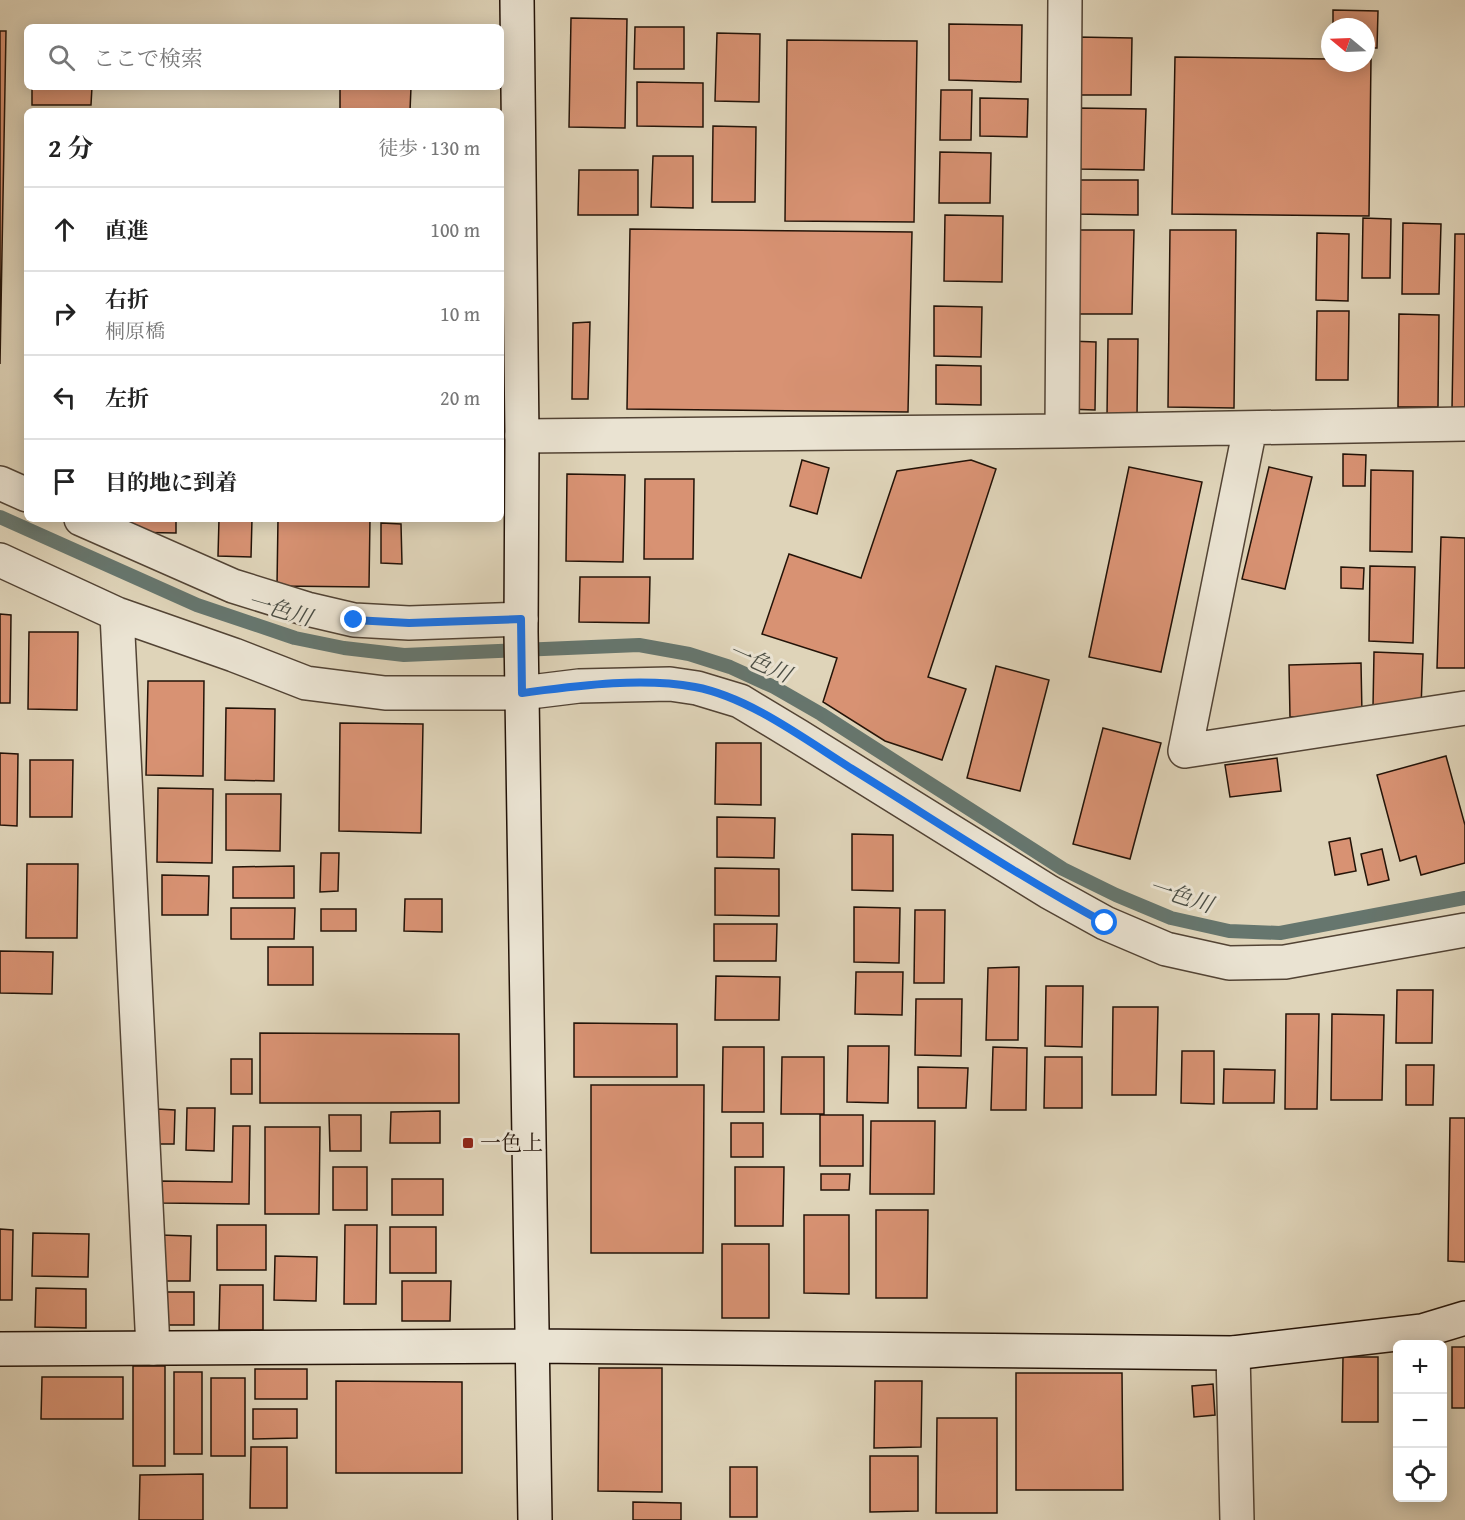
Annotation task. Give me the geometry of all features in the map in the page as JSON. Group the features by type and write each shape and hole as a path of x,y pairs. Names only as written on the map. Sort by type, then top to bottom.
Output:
{"street":[{"path":"517,0 522,436 521,626 535,1520"},
{"path":"1062,431 1065,0"},
{"path":"522,436 1062,431 1465,424"},
{"path":"1250,428 1185,751 1465,708"},
{"path":"0,483 24,494"},
{"path":"88,522 233,586 307,609 354,620 521,626"},
{"path":"0,560 117,614 306,683 385,693 522,686 670,684 697,688 740,701 1049,892 1105,923 1166,950 1229,963 1285,962 1465,930"},
{"path":"117,614 153,1348"},
{"path":"0,1349 532,1346 1233,1353 1422,1331 1465,1318"},
{"path":"1233,1353 1237,1520"}],"building":[{"path":"1333,10 1378,11 1377,48 1375,48 1375,18 1333,18"},
{"path":"571,18 627,19 625,128 569,127"},
{"path":"949,24 1022,25 1021,82 949,80"},
{"path":"635,27 684,27 684,69 634,69"},
{"path":"0,31 6,31 0,364"},
{"path":"717,33 760,34 759,102 715,101"},
{"path":"1077,37 1132,38 1131,95 1077,95"},
{"path":"787,40 917,41 914,222 785,221"},
{"path":"1175,57 1321,59 1321,72 1371,72 1369,216 1172,214"},
{"path":"637,82 703,83 703,127 637,126"},
{"path":"32,90 92,90 91,105 32,105"},
{"path":"340,90 411,90 410,108 340,108"},
{"path":"941,90 972,90 971,140 940,140"},
{"path":"980,98 1028,99 1027,137 980,136"},
{"path":"1078,108 1146,109 1144,170 1077,169"},
{"path":"713,126 756,127 755,202 712,202"},
{"path":"940,152 991,153 990,203 939,203"},
{"path":"653,156 693,156 693,208 651,207"},
{"path":"579,170 638,170 638,215 578,215"},
{"path":"1074,180 1138,180 1138,215 1074,214"},
{"path":"945,215 1003,216 1002,282 944,281"},
{"path":"1363,218 1391,219 1390,278 1362,278"},
{"path":"1403,223 1441,224 1439,294 1402,294"},
{"path":"630,229 912,232 908,412 627,409"},
{"path":"1074,230 1134,230 1132,314 1073,314"},
{"path":"1170,230 1236,230 1234,408 1168,407"},
{"path":"1317,233 1349,234 1348,301 1316,300"},
{"path":"1455,234 1465,234 1465,409 1452,409"},
{"path":"934,306 982,307 981,357 934,356"},
{"path":"1317,311 1349,311 1348,380 1316,380"},
{"path":"1399,314 1439,315 1438,407 1398,407"},
{"path":"590,322 588,399 572,399 573,323"},
{"path":"1108,339 1138,339 1137,417 1107,417"},
{"path":"1069,341 1096,342 1095,410 1067,409"},
{"path":"936,365 981,366 981,405 936,404"},
{"path":"1343,454 1366,455 1365,486 1343,486"},
{"path":"802,460 829,468 817,514 790,506"},
{"path":"971,460 996,469 928,677 966,689 942,760 885,741 823,702 837,658 762,634 789,554 861,578 897,471"},
{"path":"1129,467 1202,482 1161,672 1089,657"},
{"path":"1269,467 1312,477 1285,589 1242,579"},
{"path":"1371,470 1413,471 1412,552 1370,551"},
{"path":"567,474 625,475 623,562 566,561"},
{"path":"645,479 694,479 693,559 644,559"},
{"path":"121,522 176,522 176,533 120,532"},
{"path":"219,522 252,522 251,557 218,556"},
{"path":"278,522 370,522 369,587 277,586"},
{"path":"381,523 401,524 402,564 381,563"},
{"path":"1441,537 1465,538 1465,668 1437,668"},
{"path":"1370,566 1415,567 1413,643 1369,641"},
{"path":"1341,567 1364,568 1363,589 1341,588"},
{"path":"580,577 650,577 649,623 579,622"},
{"path":"0,614 11,615 10,703 0,703"},
{"path":"29,632 78,632 77,710 28,709"},
{"path":"1374,652 1423,654 1421,708 1373,707"},
{"path":"1361,663 1362,715 1290,717 1289,665"},
{"path":"996,666 1049,680 1020,791 967,778"},
{"path":"148,681 204,681 203,776 146,775"},
{"path":"226,708 275,709 274,781 225,780"},
{"path":"340,723 423,724 421,833 339,831"},
{"path":"1103,728 1161,743 1130,859 1073,844"},
{"path":"716,743 761,743 761,805 715,804"},
{"path":"0,753 18,754 17,826 0,825"},
{"path":"1446,756 1465,825 1465,863 1421,875 1416,856 1400,861 1377,775"},
{"path":"1277,758 1281,791 1230,797 1225,765"},
{"path":"30,760 73,760 72,817 30,817"},
{"path":"158,788 213,789 212,863 157,862"},
{"path":"226,794 281,794 280,851 226,850"},
{"path":"717,817 775,818 774,858 717,857"},
{"path":"852,834 893,835 893,891 852,890"},
{"path":"1350,838 1356,871 1335,875 1329,842"},
{"path":"1382,849 1389,880 1368,885 1361,854"},
{"path":"321,853 339,853 338,891 320,892"},
{"path":"27,864 78,864 77,938 26,938"},
{"path":"294,866 294,898 233,898 233,867"},
{"path":"715,868 779,869 779,916 715,915"},
{"path":"162,875 209,876 208,915 162,915"},
{"path":"405,899 442,899 442,932 404,931"},
{"path":"854,907 900,908 899,963 854,962"},
{"path":"231,908 295,908 294,939 231,939"},
{"path":"321,909 356,909 356,931 321,931"},
{"path":"915,910 945,910 944,983 914,983"},
{"path":"714,924 777,924 776,961 714,961"},
{"path":"268,947 313,947 313,985 268,985"},
{"path":"0,951 53,952 52,994 0,993"},
{"path":"1019,967 1018,1040 986,1040 988,968"},
{"path":"856,972 903,972 902,1015 855,1014"},
{"path":"716,976 780,977 779,1020 715,1020"},
{"path":"1046,986 1083,986 1082,1047 1045,1046"},
{"path":"1397,990 1433,990 1432,1043 1396,1043"},
{"path":"916,999 962,999 961,1056 915,1055"},
{"path":"1113,1007 1158,1007 1156,1095 1112,1095"},
{"path":"1286,1014 1319,1014 1317,1109 1285,1109"},
{"path":"1332,1014 1384,1015 1382,1100 1331,1100"},
{"path":"574,1023 677,1024 677,1077 574,1077"},
{"path":"260,1033 459,1034 459,1103 260,1103"},
{"path":"848,1046 889,1046 888,1103 847,1102"},
{"path":"723,1047 764,1047 764,1112 722,1112"},
{"path":"993,1047 1027,1048 1026,1110 991,1110"},
{"path":"1182,1051 1214,1051 1214,1104 1181,1103"},
{"path":"782,1057 824,1057 824,1114 781,1114"},
{"path":"1045,1057 1082,1057 1082,1108 1044,1108"},
{"path":"231,1059 252,1059 252,1094 231,1094"},
{"path":"1406,1065 1434,1065 1433,1105 1406,1105"},
{"path":"918,1067 968,1068 966,1108 918,1108"},
{"path":"1224,1069 1275,1070 1274,1103 1223,1103"},
{"path":"591,1085 704,1085 703,1253 591,1253"},
{"path":"187,1108 215,1108 214,1151 186,1150"},
{"path":"157,1109 175,1110 174,1144 156,1144"},
{"path":"440,1111 440,1143 390,1143 391,1112"},
{"path":"329,1115 361,1115 361,1151 330,1151"},
{"path":"820,1115 863,1115 863,1166 820,1166"},
{"path":"1450,1118 1465,1118 1465,1262 1448,1261"},
{"path":"871,1121 935,1121 934,1194 870,1194"},
{"path":"731,1123 763,1123 763,1157 731,1157"},
{"path":"233,1126 250,1126 249,1204 161,1203 161,1181 232,1182"},
{"path":"265,1127 320,1127 319,1214 265,1214"},
{"path":"333,1167 367,1167 367,1210 333,1210"},
{"path":"735,1167 784,1167 783,1226 735,1226"},
{"path":"821,1174 850,1174 849,1190 821,1190"},
{"path":"392,1179 443,1179 443,1215 392,1215"},
{"path":"876,1210 928,1210 927,1298 876,1298"},
{"path":"804,1215 849,1215 849,1294 804,1293"},
{"path":"217,1225 266,1225 266,1270 217,1270"},
{"path":"345,1225 377,1225 376,1304 344,1304"},
{"path":"390,1227 436,1227 436,1273 390,1273"},
{"path":"0,1229 13,1230 12,1300 0,1300"},
{"path":"33,1233 89,1234 88,1277 32,1276"},
{"path":"160,1235 191,1236 190,1281 160,1281"},
{"path":"722,1244 769,1244 769,1318 722,1318"},
{"path":"275,1256 317,1257 316,1301 274,1300"},
{"path":"402,1281 451,1281 450,1321 402,1321"},
{"path":"220,1285 263,1285 263,1330 219,1330"},
{"path":"36,1288 86,1289 86,1328 35,1327"},
{"path":"156,1292 194,1292 194,1325 155,1325"},
{"path":"1452,1347 1465,1347 1465,1408 1452,1408"},
{"path":"1343,1357 1378,1357 1378,1422 1342,1422"},
{"path":"133,1366 165,1366 165,1466 133,1466"},
{"path":"599,1368 662,1368 662,1492 598,1491"},
{"path":"255,1369 307,1369 307,1399 255,1399"},
{"path":"174,1372 202,1372 202,1454 174,1454"},
{"path":"1016,1373 1122,1373 1123,1490 1016,1490"},
{"path":"42,1377 123,1377 123,1419 41,1419"},
{"path":"211,1378 245,1378 245,1456 211,1456"},
{"path":"336,1381 462,1382 462,1473 336,1473"},
{"path":"875,1381 922,1381 921,1447 874,1448"},
{"path":"1213,1384 1215,1415 1194,1417 1192,1386"},
{"path":"253,1409 297,1409 297,1438 253,1439"},
{"path":"937,1418 997,1418 997,1513 936,1513"},
{"path":"251,1447 287,1447 287,1508 250,1508"},
{"path":"870,1456 918,1456 918,1511 870,1512"},
{"path":"730,1467 757,1467 757,1517 730,1517"},
{"path":"203,1474 203,1520 139,1520 140,1475"},
{"path":"633,1502 681,1503 681,1520 633,1520"}],"waterway":[{"name":"一色川","path":"0,517 197,605 295,638 344,648 404,655 639,645 689,654 730,667 774,687 821,714 1063,869 1171,918 1229,931 1280,933 1465,898"}],"place":[{"name":"一色上","path":"468,1143"}],"route":[{"path":"354,620 409,623 521,619 522,693 579,686 670,684 697,688 740,701 1049,892 1105,923"}]}
